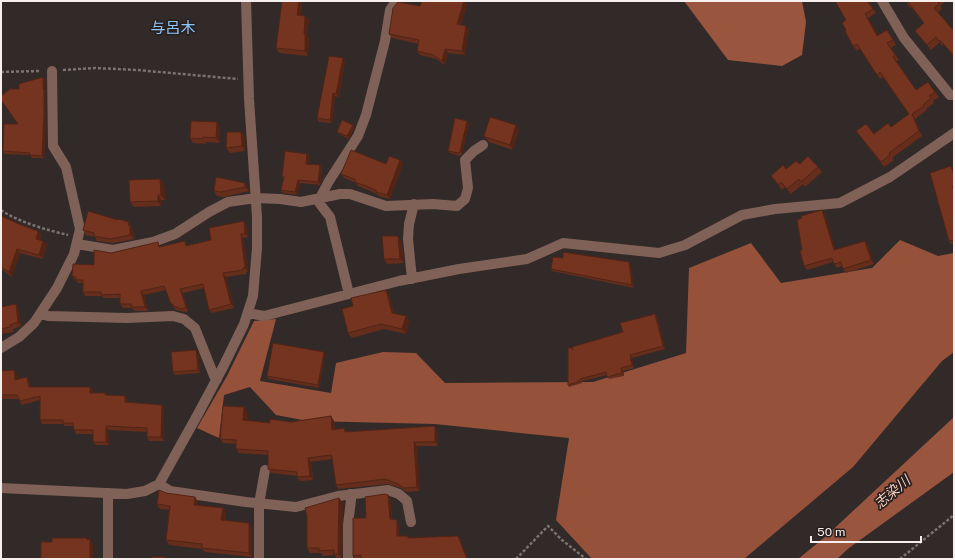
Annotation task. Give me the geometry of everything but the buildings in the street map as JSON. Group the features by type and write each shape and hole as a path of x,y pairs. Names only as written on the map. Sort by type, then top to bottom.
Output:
{"street":[{"path":"1,488 127,494 145,491 158,484 217,378 244,324 253,296 257,248 256,198 246,1"},
{"path":"349,294 330,217 320,204 320,198 329,181 358,136 366,115 383,49 390,10 396,1"},
{"path":"882,1 904,38 950,95 954,95"},
{"path":"1,348 18,337 34,323 58,288 74,254 78,241 80,229 66,167 53,146 52,71"},
{"path":"248,312 264,316 412,279 460,269 527,259 563,243 659,253 685,246 742,215 775,209 840,203 890,177 954,133"},
{"path":"78,241 113,250 152,242 175,234 209,212 228,202 256,198 301,202 340,194 350,194 386,206 414,204 457,206 466,198 468,188 465,160 483,145"},
{"path":"412,279 408,240 409,224 414,209 414,204"},
{"path":"40,314 49,316 127,318 173,316 184,319 195,328 214,376 217,378"},
{"path":"259,559 259,504 265,470"},
{"path":"158,484 170,491 259,504 296,507 338,496 388,490 399,494 407,501 411,522"},
{"path":"108,493 108,559"},
{"path":"348,559 350,494"}],"path":[{"path":"1,72 102,68 249,80"},
{"path":"1,210 78,241"},
{"path":"900,559 954,515"},
{"path":"516,559 548,526 562,540 586,559"}],"shaded area":[{"path":"900,240 938,256 954,253 954,352 942,361 853,467 744,559 592,559 556,520 569,438 435,424 308,421 276,415 250,387 224,395 219,438 197,428 227,376 254,321 276,319 260,381 331,393 336,363 383,352 416,353 445,383 593,382 686,353 689,268 751,243 781,283 872,268"}],"water":[{"path":"684,1 802,1 806,22 802,55 782,66 728,60"},
{"name":"志染川","path":"954,417 954,472 849,548 837,559 798,559 825,537"}],"district":[{"name":"与呂木","path":"173,28"}]}
